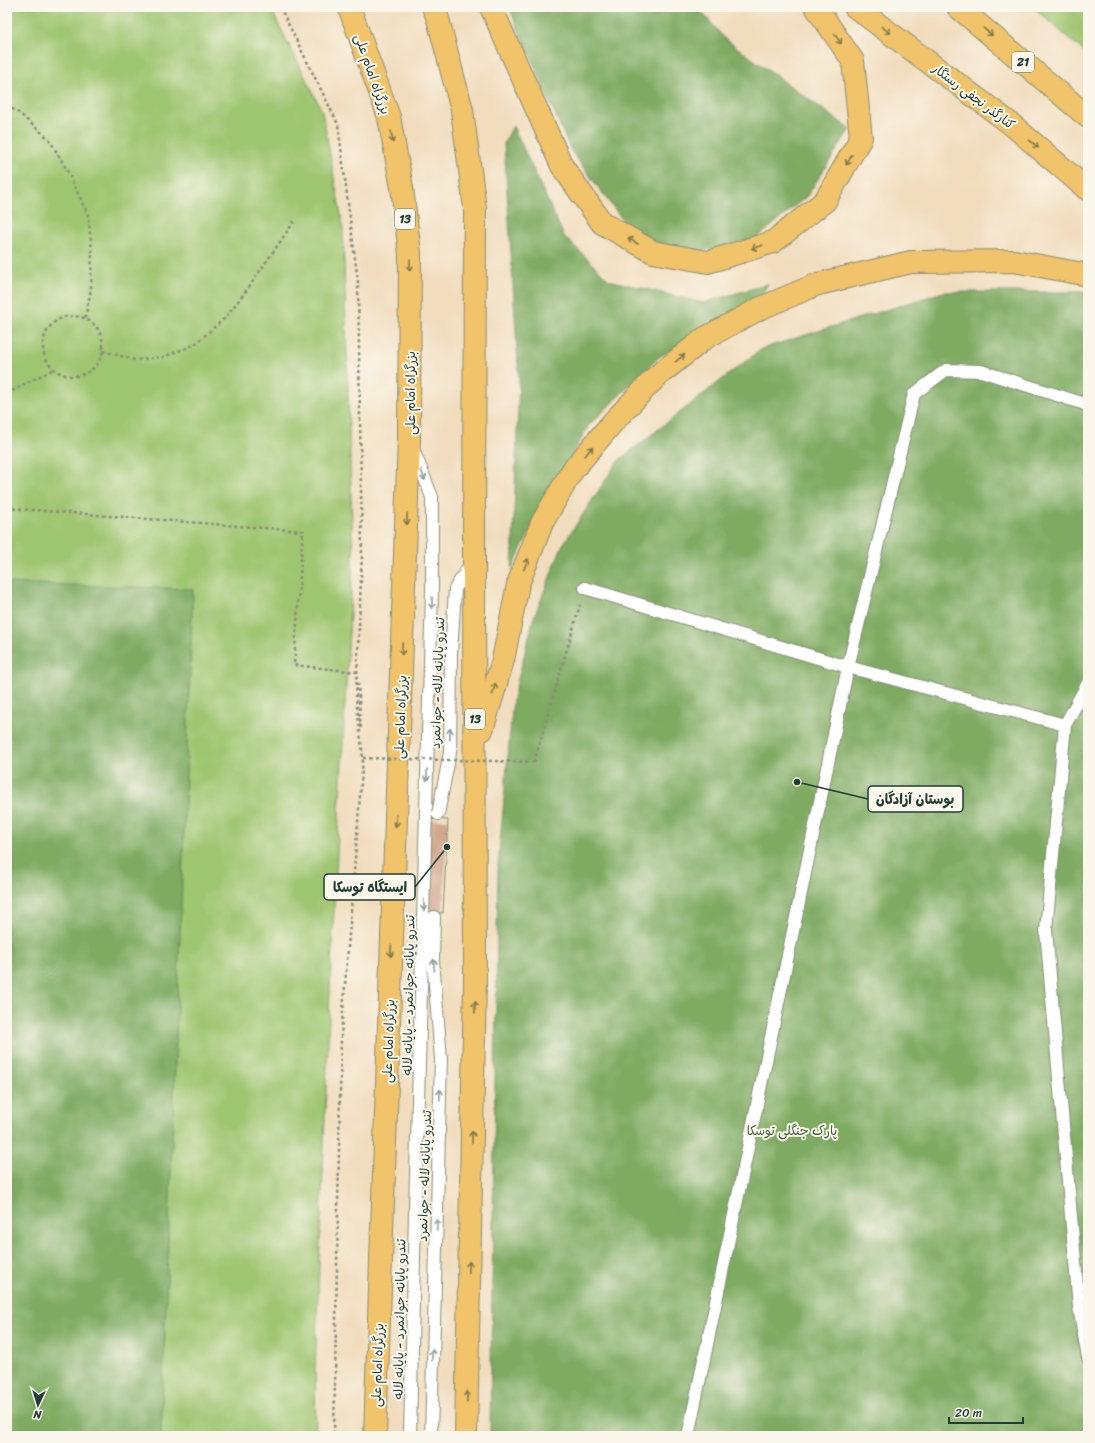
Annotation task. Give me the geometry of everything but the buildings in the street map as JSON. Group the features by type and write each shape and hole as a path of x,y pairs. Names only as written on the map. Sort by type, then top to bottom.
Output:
{"main road":[{"name":"بزرگراه امام علی","path":"349,7 389,117 402,188 410,254 409,438 375,1436"},
{"name":"13","path":"433,7 438,19 462,110 475,208 474,558 476,982 466,1436"},
{"path":"491,7 562,166 602,223 653,252 708,262 773,242 825,201 862,138 853,61 816,7"},
{"name":"کنارگذر نجفی رستگار","path":"855,7 1012,124 1088,190"},
{"name":"21","path":"958,7 1088,117"},
{"path":"475,754 503,660 518,584 542,523 572,471 613,422 656,377 705,338 761,308 818,284 911,262 1014,260 1088,275"}],"lane":[{"path":"688,1436 848,668 914,394 946,370 981,371 1088,405"},
{"name":"تندرو پایانه جوانمرد - پایانه لاله","path":"409,438 432,497 432,591 410,1436"},
{"name":"تندرو پایانه لاله - جوانمرد","path":"438,814 450,753 451,654 455,589 474,558"},
{"path":"585,588 848,668 1065,726"},
{"path":"1088,683 1065,726 1046,930 1079,1307 1088,1358"},
{"name":"تندرو پایانه لاله - جوانمرد","path":"431,1436 441,1059 433,960 434,917"}],"path":[{"path":"280,7 338,124 358,282 362,555 357,671 363,758 341,1036 334,1436"},
{"path":"7,105 49,139 66,168 88,215 92,250 91,289 85,318"},
{"path":"103,351 135,360 163,357 194,345 226,318 250,287 295,220"},
{"path":"76,316 85,318 94,324 100,332 103,341 103,351 99,361 93,368 84,374 74,376 55,370 44,354 43,344 45,335 50,327 58,320 76,316"},
{"path":"7,394 26,383 55,370"},
{"path":"7,508 303,531 294,664 357,671"},
{"path":"363,758 534,762 585,588"}],"green space":[{"path":"7,7 270,7 322,111 343,226 353,557 331,966 315,1370 316,1436 7,1436"},
{"path":"509,7 697,7 725,39 850,129 807,196 757,238 691,254 634,235 571,151"},
{"path":"1033,7 1088,8 1088,55"},
{"path":"513,126 564,236 609,280 703,303 768,284 760,298 659,357 588,426 522,547 512,569 519,380 504,143"},
{"name":"پارک جنگلی توسکا","path":"943,292 1088,292 1088,1436 490,1436 498,865 513,699 533,620 562,546 618,461 761,349"},
{"path":"7,583 193,589 161,1436 7,1436"}],"place":[{"name":"بوستان آزادگان","path":"797,782"},
{"name":"ایستگاه توسکا","path":"447,847"}]}
